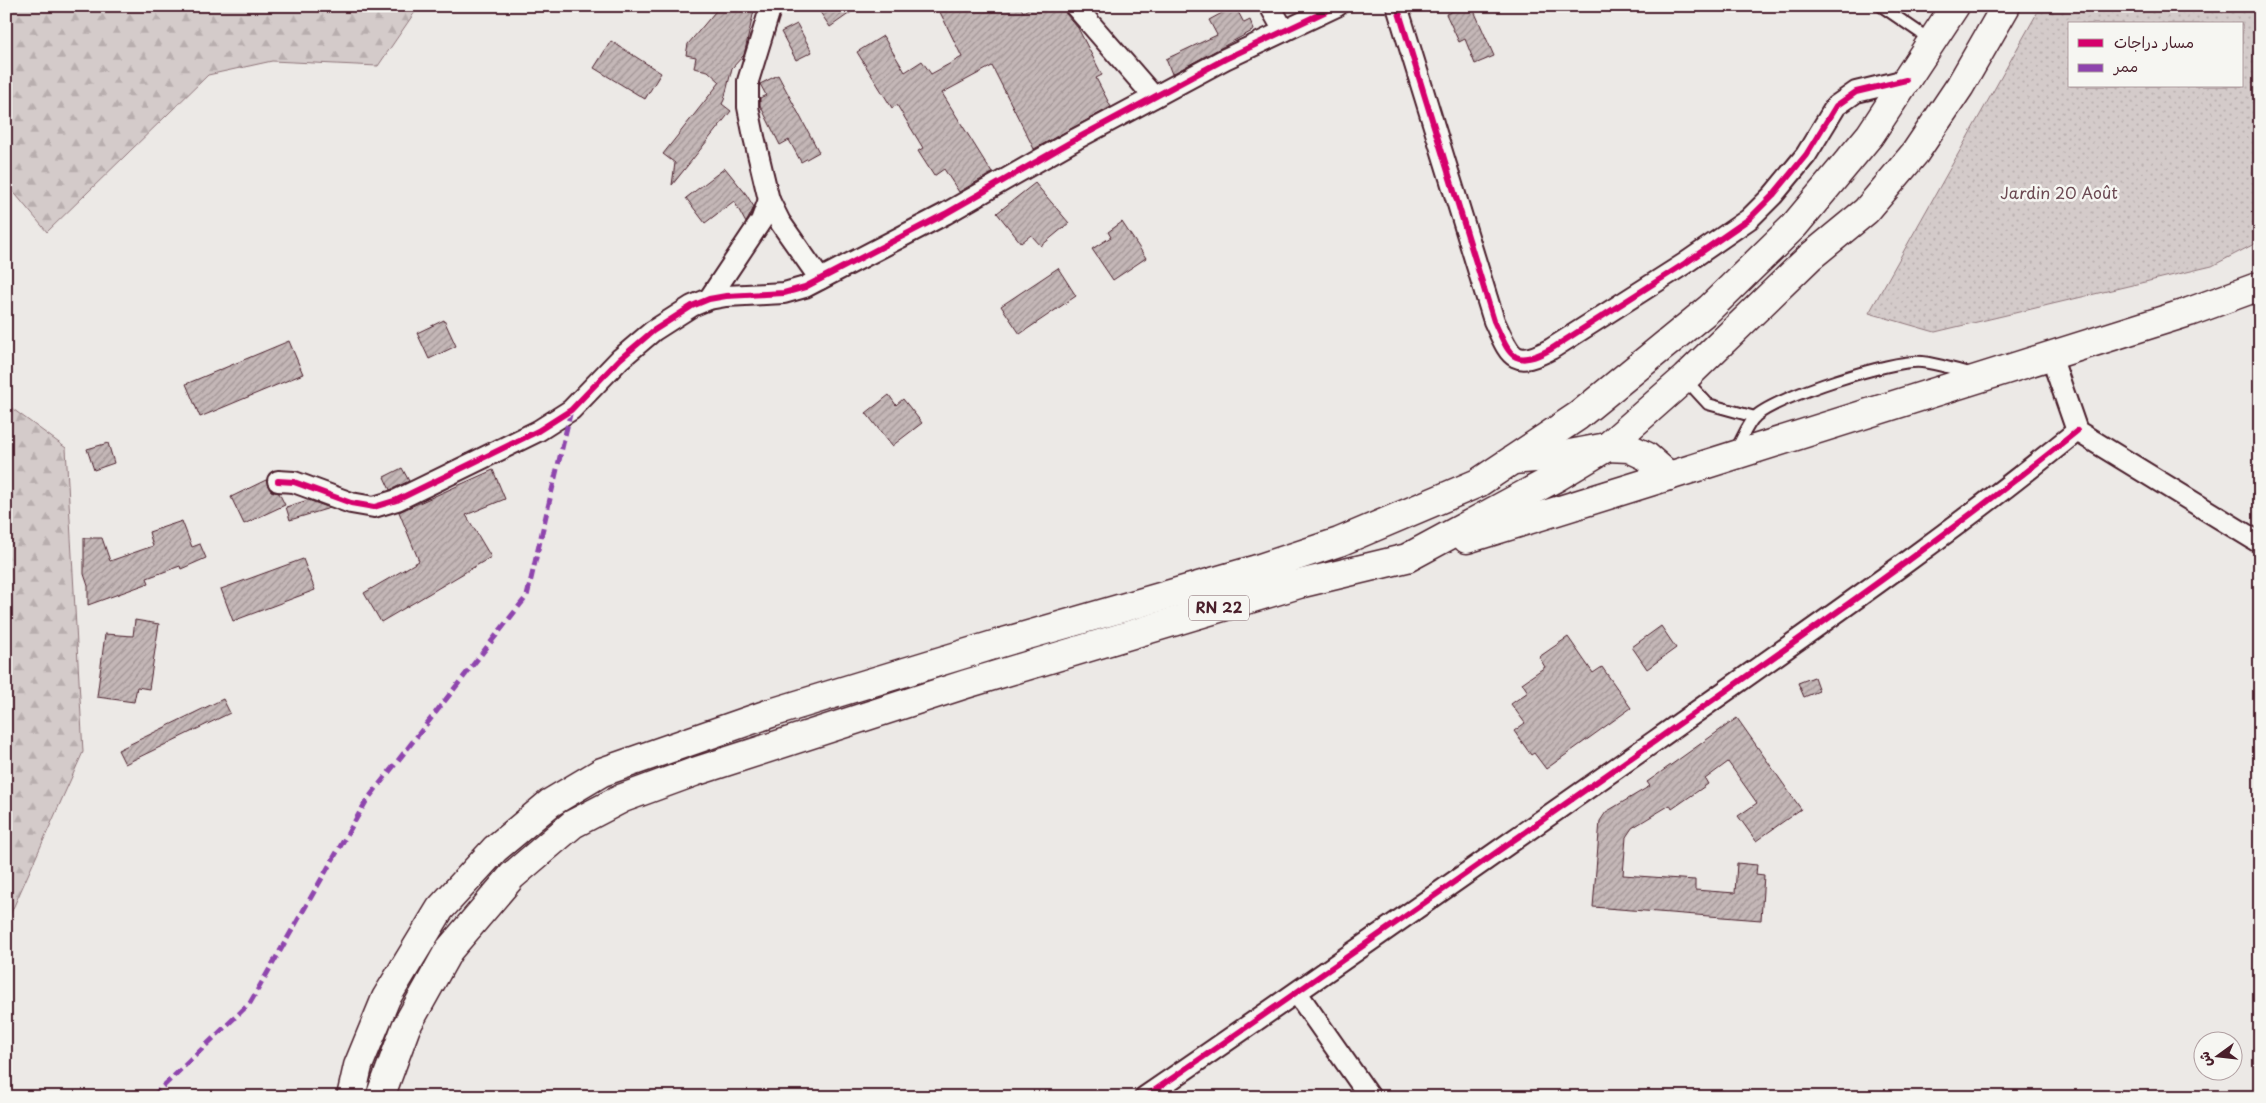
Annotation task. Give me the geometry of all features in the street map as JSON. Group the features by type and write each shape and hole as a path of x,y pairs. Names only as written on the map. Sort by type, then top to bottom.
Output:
{"main road":[{"name":"RN 22","path":"351,1097 358,1066 386,998 440,909 495,849 550,803 602,772 771,713 997,644 1254,570 1313,550 1478,482 1578,416 1710,308 1794,226 1870,134 1955,6"},
{"name":"RN 22","path":"380,1097 406,1028 449,950 512,876 573,824 623,798 703,769 966,684 1299,584 1407,558 1557,477 1607,446 1685,378 1810,257 1866,211 1915,153 1960,86 2006,6"},
{"path":"1407,558 1731,458 2189,312 2260,286"},
{"path":"1512,460 1559,456 1607,446 1629,448 1646,456 1669,476"}],"street":[{"path":"771,6 748,81 748,107 769,200 780,222 820,279"},
{"path":"1076,6 1154,97"},
{"path":"1270,6 1284,31"},
{"path":"278,481 294,482 351,503 374,507 398,500 538,431 571,410 620,359 653,331 692,306 709,299 726,296 784,293 805,287 945,214 1154,97 1226,59 1337,6"},
{"path":"1397,6 1494,321 1511,355 1524,361 1551,349 1684,264 1749,219 1773,195 1806,155 1836,106 1856,92 1906,80"},
{"path":"709,299 761,221 769,200"},
{"path":"2051,356 2077,431 2260,543"},
{"path":"1145,1097 1297,993 1821,624 2034,466 2077,431"},
{"path":"1297,993 1370,1097"}],"lane":[{"path":"1881,6 1932,41"},
{"path":"1731,458 1755,417 1789,397 1882,367 1922,362 1984,376"},
{"path":"1685,378 1708,404 1755,417"}],"green space":[{"path":"6,6 419,6 378,66 272,61 208,75 47,232 6,183"},
{"name":"Jardin 20 Août","path":"2041,6 2260,6 2260,241 2212,266 1935,332 1869,313"},
{"path":"6,404 66,448 83,752 6,924"}],"building":[{"path":"720,6 755,6 744,55 732,68 722,104 731,111 672,185 675,163 663,154 720,82 708,71 694,68 696,57 686,55 688,44"},
{"path":"816,6 860,6 830,27"},
{"path":"937,6 1020,6 1023,12 1034,6 1063,6 1066,14 1078,28 1102,75 1096,78 1111,107 1034,149 992,66 942,93 992,173 959,192 944,169 934,176 918,151 923,148 897,105 892,108 857,52 883,36 905,72 922,61 931,74 962,57"},
{"path":"1235,6 1244,23 1250,20 1254,30 1172,74 1166,59 1217,35 1209,20"},
{"path":"1465,6 1472,6 1494,56 1475,64 1465,39 1459,42 1446,14"},
{"path":"797,24 812,52 796,60 781,32"},
{"path":"611,41 661,73 645,99 594,68"},
{"path":"778,75 819,152 801,162 789,140 780,145 760,105 760,98 766,95 760,84"},
{"path":"725,168 754,207 746,223 734,201 705,223 686,198"},
{"path":"1035,183 1069,223 1041,246 1031,235 1021,243 997,213"},
{"path":"1122,222 1146,258 1113,280 1092,249 1111,237 1108,232"},
{"path":"1058,268 1076,296 1020,334 1001,306"},
{"path":"444,320 456,346 429,359 417,333"},
{"path":"289,341 303,374 200,417 186,384"},
{"path":"889,395 896,405 903,399 922,423 892,446 866,413"},
{"path":"108,443 114,463 94,470 87,449"},
{"path":"402,468 409,481 390,490 384,477"},
{"path":"493,470 505,499 466,515 491,557 381,622 364,593 419,561 399,512"},
{"path":"266,480 271,491 279,493 285,505 244,524 231,497"},
{"path":"308,500 330,508 290,520 286,507"},
{"path":"182,521 192,547 200,544 206,558 181,569 180,566 147,578 149,583 88,605 88,586 84,574 84,538 102,538 110,561 153,546 149,532"},
{"path":"303,559 315,590 233,621 221,589"},
{"path":"135,620 159,624 149,689 137,687 134,702 97,697 105,634 133,636"},
{"path":"1661,626 1676,648 1647,669 1632,647"},
{"path":"1568,637 1593,673 1602,667 1631,708 1546,769 1534,753 1531,755 1514,731 1525,723 1511,704 1528,692 1522,683 1545,667 1539,657"},
{"path":"1814,677 1819,691 1804,697 1798,683"},
{"path":"223,699 230,713 125,764 118,750"},
{"path":"1737,718 1801,809 1756,841 1738,816 1757,803 1728,762 1705,779 1708,784 1672,809 1670,805 1632,828 1626,837 1623,875 1695,880 1695,890 1735,893 1737,863 1757,865 1756,874 1764,875 1761,920 1593,907 1600,821 1606,812 1650,786 1647,782"}],"marked path":[{"path":"152,1097 250,1003 367,800 527,596 571,410"}],"cycle path":[{"path":"278,481 294,482 351,503 374,507 397,500 538,431 571,410 620,359 653,331 692,306 709,299 726,296 784,293 805,287 945,214 1076,139 1225,59 1337,6"},
{"path":"1397,6 1494,321 1504,343 1514,356 1520,358 1528,358 1551,349 1684,264 1749,219 1773,195 1806,155 1836,106 1856,92 1906,80"},
{"path":"1145,1097 1815,628 1974,512 2077,431"}]}
